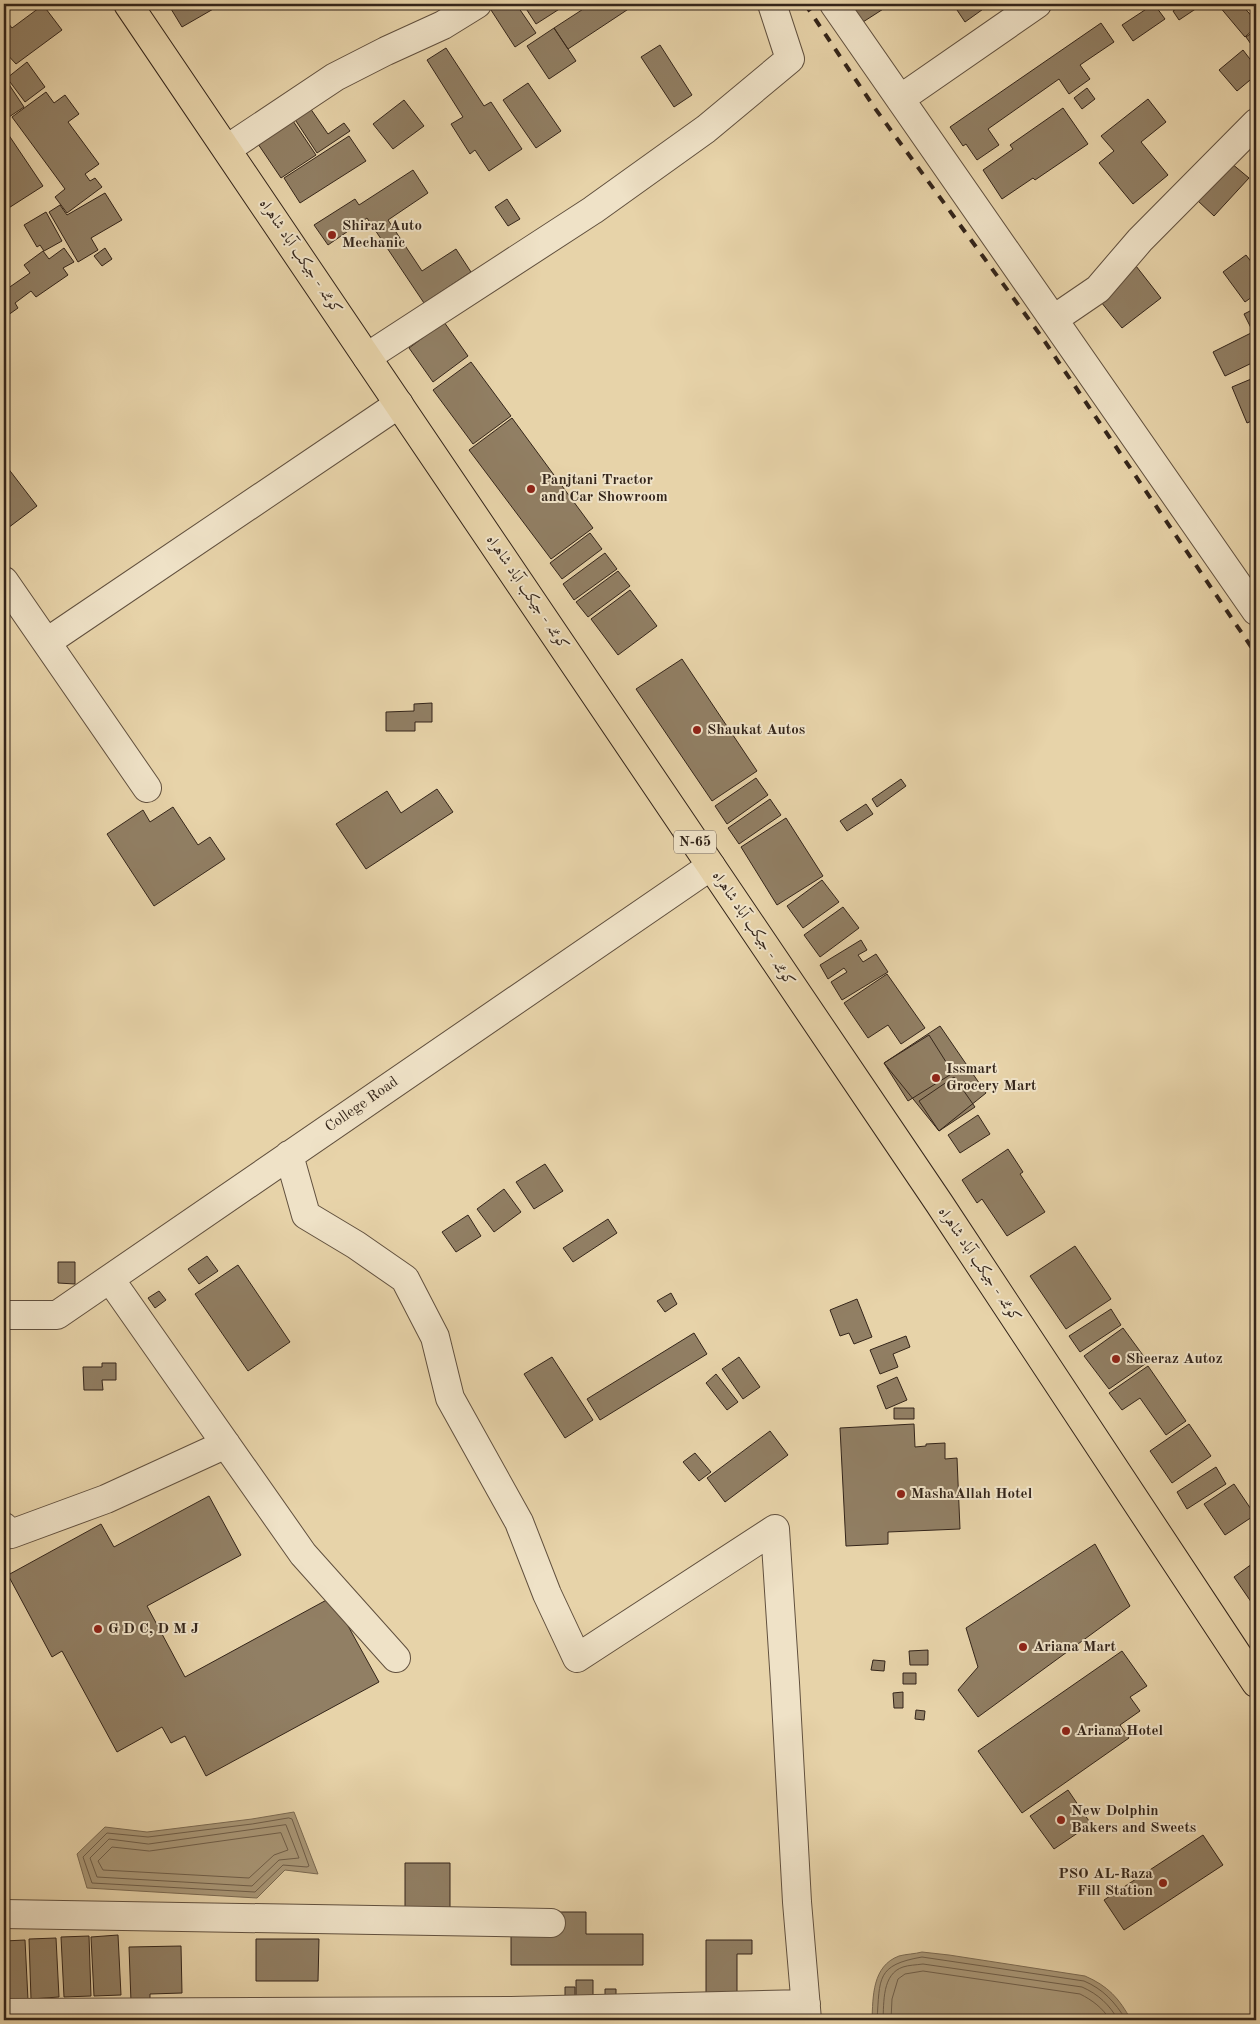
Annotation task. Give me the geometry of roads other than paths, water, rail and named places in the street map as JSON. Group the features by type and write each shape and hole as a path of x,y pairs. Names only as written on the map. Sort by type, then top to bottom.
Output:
{"highway":[{"name":"کوئٹہ - جیکب آباد شاہراہ","path":"128,4 939,1204 1256,1683"}],"street":[{"path":"227,149 336,77 386,51 443,25 477,4"},
{"path":"367,357 593,210 706,129 790,58 772,4"},
{"path":"834,4 1256,612"},
{"path":"900,99 1036,4"},
{"path":"1054,320 1098,289 1140,240 1256,123"},
{"path":"47,642 399,404"},
{"path":"4,580 148,788"},
{"name":"College Road","path":"4,1315 57,1315 711,866"},
{"path":"4,2012 175,2016 511,2016 807,2012 797,1902 786,1683 775,1529 577,1658 547,1594 519,1522 450,1398 435,1337 405,1279 356,1245 306,1214 289,1156"},
{"path":"110,1279 303,1554 396,1658"},
{"path":"4,1526 11,1534 106,1499 226,1444"},
{"path":"4,1914 550,1923"}],"water":[{"path":"294,1812 318,1874 285,1870 257,1898 87,1888 77,1854 105,1827 147,1832"},
{"path":"922,1952 1085,1976 1100,1984 1112,1994 1122,2005 1131,2020 872,2020 876,1983 884,1967 899,1956"}],"railway":[{"path":"805,4 874,107 1041,336 1256,654"}],"place":[{"name":"Shiraz Auto Mechanic","path":"332,235"},
{"name":"Panjtani Tractor and Car Showroom","path":"531,489"},
{"name":"Shaukat Autos","path":"697,730"},
{"name":"Issmart Grocery Mart","path":"936,1078"},
{"name":"Sheeraz Autoz","path":"1116,1359"},
{"name":"MashaAllah Hotel","path":"901,1494"},
{"name":"G D C, D M J","path":"98,1629"},
{"name":"Ariana Mart","path":"1023,1647"},
{"name":"Ariana Hotel","path":"1066,1731"},
{"name":"New Dolphin Bakers and Sweets","path":"1061,1820"},
{"name":"PSO AL-Raza Fill Station","path":"1163,1883"}]}
